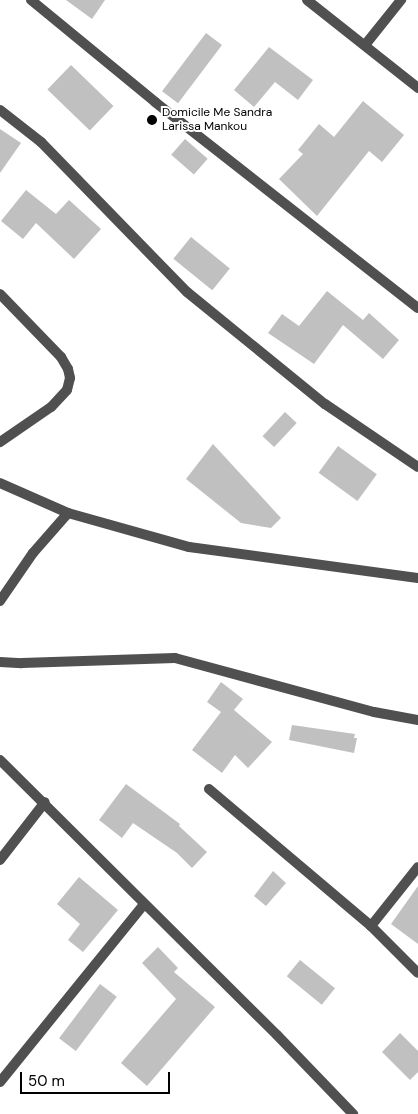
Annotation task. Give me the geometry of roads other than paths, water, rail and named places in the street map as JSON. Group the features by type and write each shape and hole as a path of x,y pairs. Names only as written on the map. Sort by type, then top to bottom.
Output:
{"street":[{"path":"30,0 155,102 418,308"},
{"path":"307,0 418,88"},
{"path":"365,45 401,0"},
{"path":"0,110 41,142 187,292 325,404 418,468"},
{"path":"0,294 60,357 68,369 70,378 67,390 51,407 0,442"},
{"path":"0,482 68,513 189,547 418,578"},
{"path":"0,601 33,553 68,513"},
{"path":"0,662 22,663 175,658 374,712 418,720"},
{"path":"0,760 45,802 144,904 278,1035 353,1114"},
{"path":"209,789 371,926 418,973"},
{"path":"0,860 45,802"},
{"path":"371,926 418,867"},
{"path":"0,1082 144,904"}],"place":[{"name":"Domicile Me Sandra Larissa Mankou","path":"152,120"}]}
